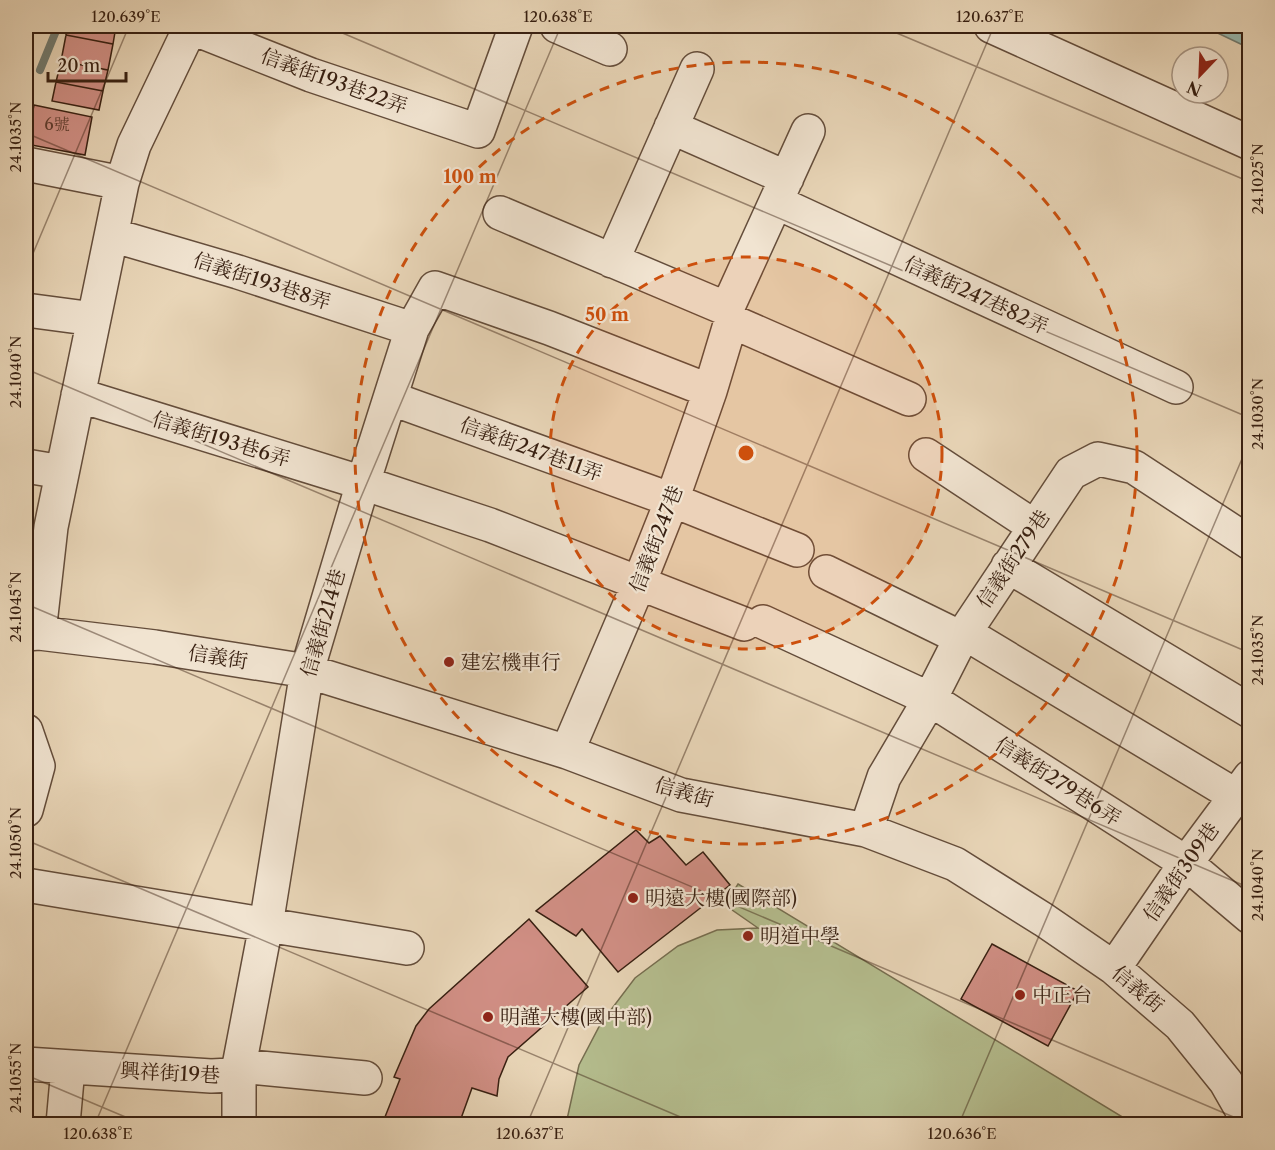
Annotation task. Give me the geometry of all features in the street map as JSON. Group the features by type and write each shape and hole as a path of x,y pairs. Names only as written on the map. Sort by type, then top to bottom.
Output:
{"street":[{"name":"信義街193巷22弄","path":"191,26 311,75 478,131 516,26"},
{"path":"32,634 51,527 122,183 134,145 191,26"},
{"path":"557,26 610,49"},
{"path":"991,26 1250,143"},
{"path":"612,261 697,69"},
{"name":"信義街247巷82弄","path":"671,127 782,190 1176,387"},
{"name":"信義街247巷","path":"567,752 672,500 710,391 729,315 808,131"},
{"path":"26,164 122,183"},
{"path":"500,213 612,261 909,399"},
{"name":"信義街193巷8弄","path":"112,235 238,272 412,329"},
{"name":"信義街214巷","path":"266,925 307,671 412,329 435,288 549,328 710,391"},
{"path":"26,310 94,319"},
{"name":"信義街193巷6弄","path":"78,395 363,483 490,525 639,583"},
{"name":"信義街247巷11弄","path":"390,398 672,500 797,550"},
{"path":"926,455 1035,527"},
{"name":"信義街279巷","path":"866,830 884,777 930,699 963,636 1071,473 1098,459 1134,467 1250,543"},
{"path":"26,466 62,472"},
{"path":"1008,566 1250,711"},
{"path":"826,572 963,636 1243,787"},
{"name":"信義街279巷6弄","path":"639,583 754,623 930,699 1186,863 1250,917"},
{"name":"信義街","path":"32,634 155,647 307,671 567,752 681,795 866,830 955,864 1044,920 1114,968 1180,1025 1226,1082 1250,1124"},
{"path":"26,731 38,766 26,810"},
{"name":"信義街309巷","path":"1114,968 1186,863 1243,787"},
{"path":"26,885 407,948"},
{"name":"興祥街19巷","path":"26,1064 211,1076 231,1075 239,1066 266,925"},
{"path":"239,1125 239,1066 365,1078"},
{"path":"63,1125 68,1068"}],"green space":[{"path":"738,884 1134,1124 566,1124 579,1065 601,1023 635,978 678,946 717,930 758,928 725,905"}],"water":[{"path":"1203,26 1249,26 1249,48"}],"building":[{"path":"68,26 116,26 113,44 66,35"},
{"path":"66,35 113,44 108,70 61,61"},
{"path":"61,61 108,70 103,91 56,82"},
{"path":"56,82 103,91 99,110 52,101"},
{"path":"34,105 92,117 85,155 26,144"},
{"name":"明遠大樓(國際部)","path":"636,830 649,843 660,836 686,865 703,852 730,885 618,972 582,929 576,936 536,911"},
{"name":"明謹大樓(國中部)","path":"529,919 588,987 508,1057 499,1079 497,1096 472,1088 459,1124 389,1124 383,1122 400,1079 394,1077 416,1026 429,1009"},
{"name":"中正台","path":"992,944 1078,991 1048,1046 961,999"}],"waterway":[{"path":"40,70 58,26"}],"place":[{"name":"建宏機車行","path":"449,662"},
{"name":"明遠大樓(國際部)","path":"633,898"},
{"name":"明道中學","path":"748,936"},
{"name":"中正台","path":"1020,995"},
{"name":"明謹大樓(國中部)","path":"488,1017"}]}
